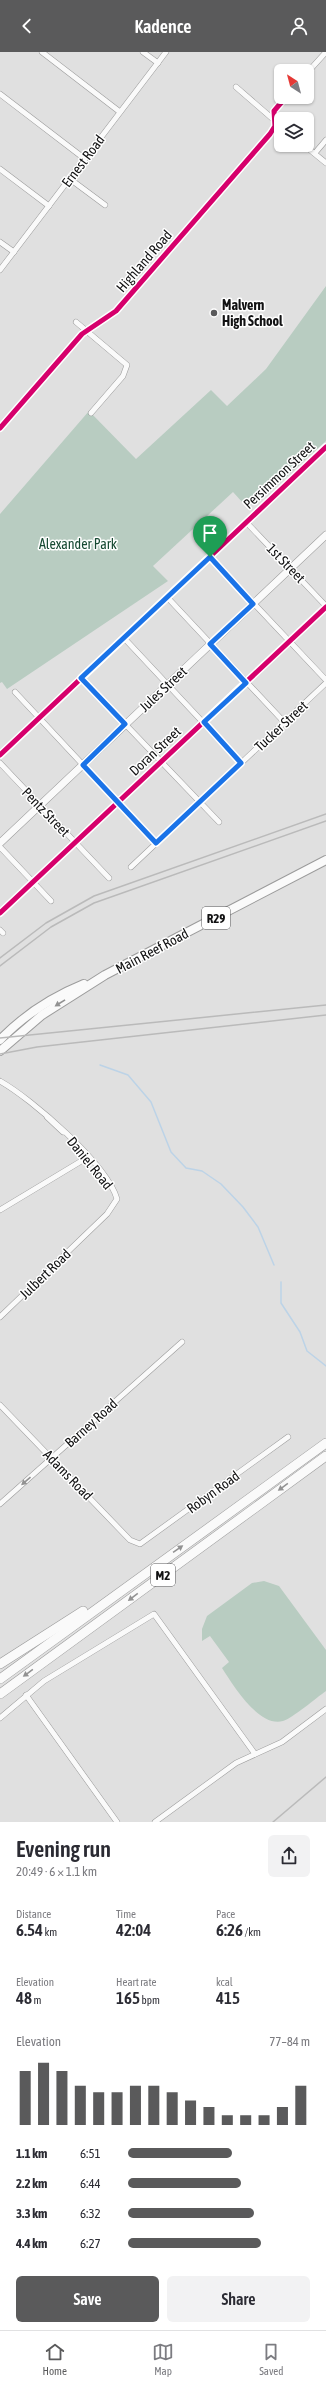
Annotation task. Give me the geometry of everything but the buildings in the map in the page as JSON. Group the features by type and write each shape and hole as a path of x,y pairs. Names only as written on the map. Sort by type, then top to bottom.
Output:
{"highway":[{"name":"M2","path":"0,1679 150,1569 295,1467 326,1442"},
{"name":"M2","path":"0,1694 304,1472 326,1458"},
{"path":"0,1664 150,1569"}],"main road":[{"name":"Jules Street","path":"0,843 326,535"},
{"name":"Main Reef Road","path":"0,1040 24,1018 50,1000 105,975 326,860"},
{"name":"Main Reef Road","path":"1,1050 42,1015 105,975"}],"street":[{"path":"42,52 120,112"},
{"path":"143,52 158,63"},
{"name":"Ernest Road","path":"0,270 166,52"},
{"path":"314,65 326,52"},
{"path":"236,87 274,119"},
{"path":"0,94 85,159"},
{"name":"Highland Road","path":"274,112 280,104"},
{"name":"Highland Road","path":"0,428 86,331 116,311 274,128"},
{"path":"326,140 315,153 326,163"},
{"path":"0,169 49,206"},
{"path":"70,179 105,204"},
{"path":"0,242 14,252"},
{"path":"76,322 127,365 123,376 91,413"},
{"name":"Persimmon Street","path":"0,755 326,447"},
{"name":"1st Street","path":"246,522 326,606"},
{"path":"210,557 326,682"},
{"path":"167,597 285,723"},
{"name":"Doran Street","path":"0,913 32,881 76,842 246,683 326,606"},
{"path":"124,638 241,763"},
{"path":"81,678 160,763 219,822"},
{"name":"Tucker Street","path":"131,867 285,723 326,682"},
{"path":"15,692 156,843"},
{"name":"Pentz Street","path":"0,763 109,878"},
{"path":"0,847 51,901"},
{"name":"Daniel Road","path":"0,1082 20,1094 58,1124 88,1157 117,1199 115,1205 90,1230"},
{"path":"0,1210 88,1157"},
{"name":"Julbert Road","path":"0,1317 90,1230"},
{"name":"Barney Road","path":"0,1504 182,1342"},
{"name":"Adams Road","path":"0,1406 136,1544"},
{"name":"Robyn Road","path":"136,1544 146,1541 288,1437"},
{"path":"0,1718 26,1695 113,1637 154,1614 255,1754"},
{"path":"26,1695 118,1822"},
{"path":"155,1822 236,1764 282,1742 326,1709"}],"green space":[{"name":"Alexander Park","path":"326,286 326,441 255,505 243,503 233,492 153,566 168,581 7,689 2,682 0,683 0,514 89,411 136,459 211,390 227,406 266,369"},
{"path":"264,1581 279,1586 326,1650 326,1691 298,1712 283,1721 274,1721 265,1718 256,1712 240,1694 222,1668 229,1662 210,1636 202,1641 202,1629 207,1616 252,1583"}],"waterway":[{"path":"100,1065 128,1075 151,1102 171,1152 186,1168 202,1171 221,1184 243,1207 258,1227 274,1265"},
{"path":"281,1282 281,1303 300,1332 307,1351 326,1366"}],"railway":[{"path":"0,958 46,923 94,896 326,814"},
{"path":"0,966 51,927 94,903 326,821"},
{"path":"0,1038 326,1005"},
{"path":"0,1054 37,1047 326,1015"},
{"path":"273,1822 326,1777"}],"cycle path":[{"path":"0,428 82,334 116,311 270,134 275,126 274,111 280,104"},
{"path":"0,755 326,447"},
{"path":"0,913 326,607"}],"place":[{"name":"Malvern High School","path":"214,313"}],"route":[{"path":"210,557 253,604 210,644 246,683 204,722 241,763 156,843 83,765 125,724 81,678 210,557"}]}
